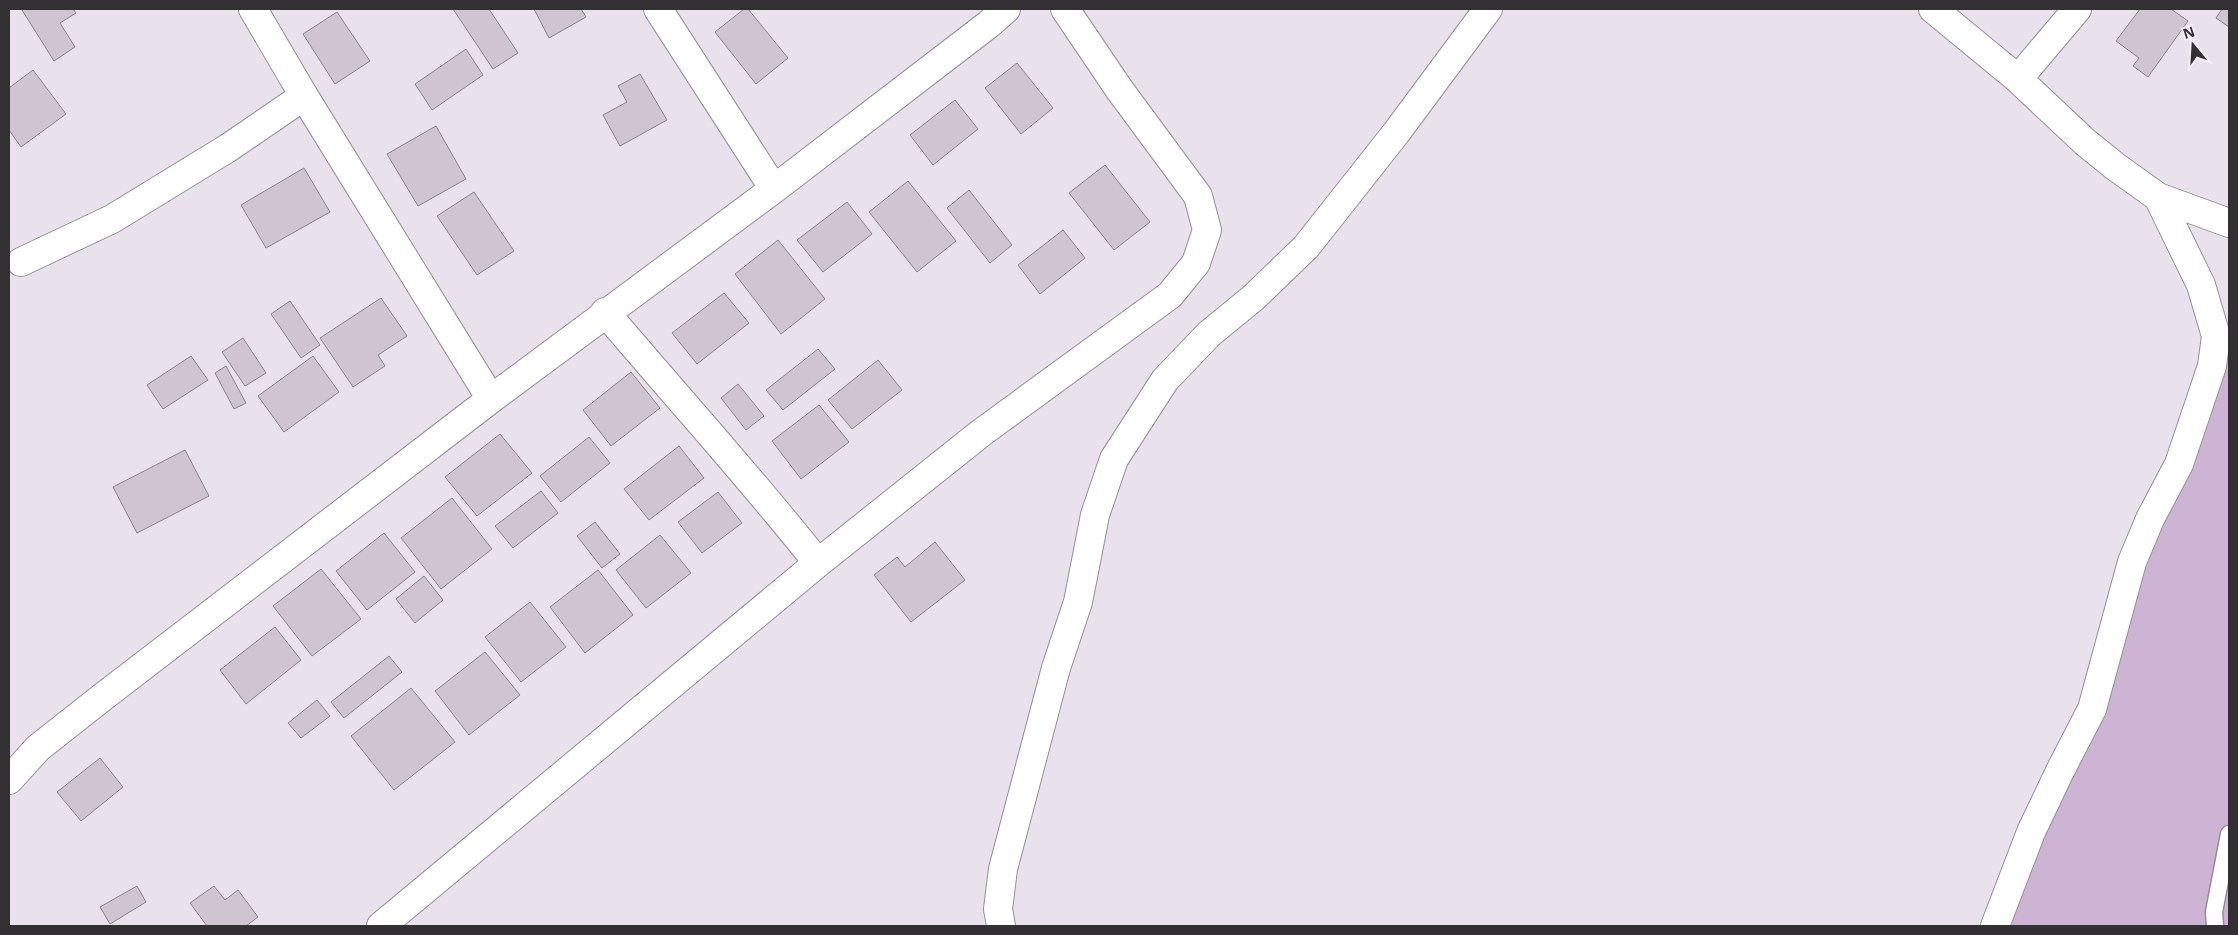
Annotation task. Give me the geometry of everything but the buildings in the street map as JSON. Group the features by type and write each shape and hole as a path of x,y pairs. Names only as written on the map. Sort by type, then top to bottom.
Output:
{"street":[{"path":"253,9 304,96 491,399"},
{"path":"658,9 774,189"},
{"path":"9,780 38,748 491,399 774,189 1006,9"},
{"path":"381,926 818,564 981,433 1170,295 1196,263 1207,230 1198,196 1119,88 1065,9"},
{"path":"1001,926 998,909 1003,869 1056,668 1078,602 1096,515 1114,459 1165,380 1209,334 1253,298 1306,246 1396,133 1488,9"},
{"path":"1933,9 2018,79 2084,142 2158,197 2228,221"},
{"path":"2018,79 2077,9"},
{"path":"21,262 112,220 228,148 304,96"},
{"path":"1995,926 2031,832 2092,710 2132,562 2150,519 2179,464 2212,366 2216,336 2200,285 2158,197"},
{"path":"606,312 718,446 767,499 818,564"}],"lane":[{"path":"2215,926 2214,912 2229,834"}],"shaded area":[{"path":"2229,358 2229,926 2007,926 2002,921"}]}
